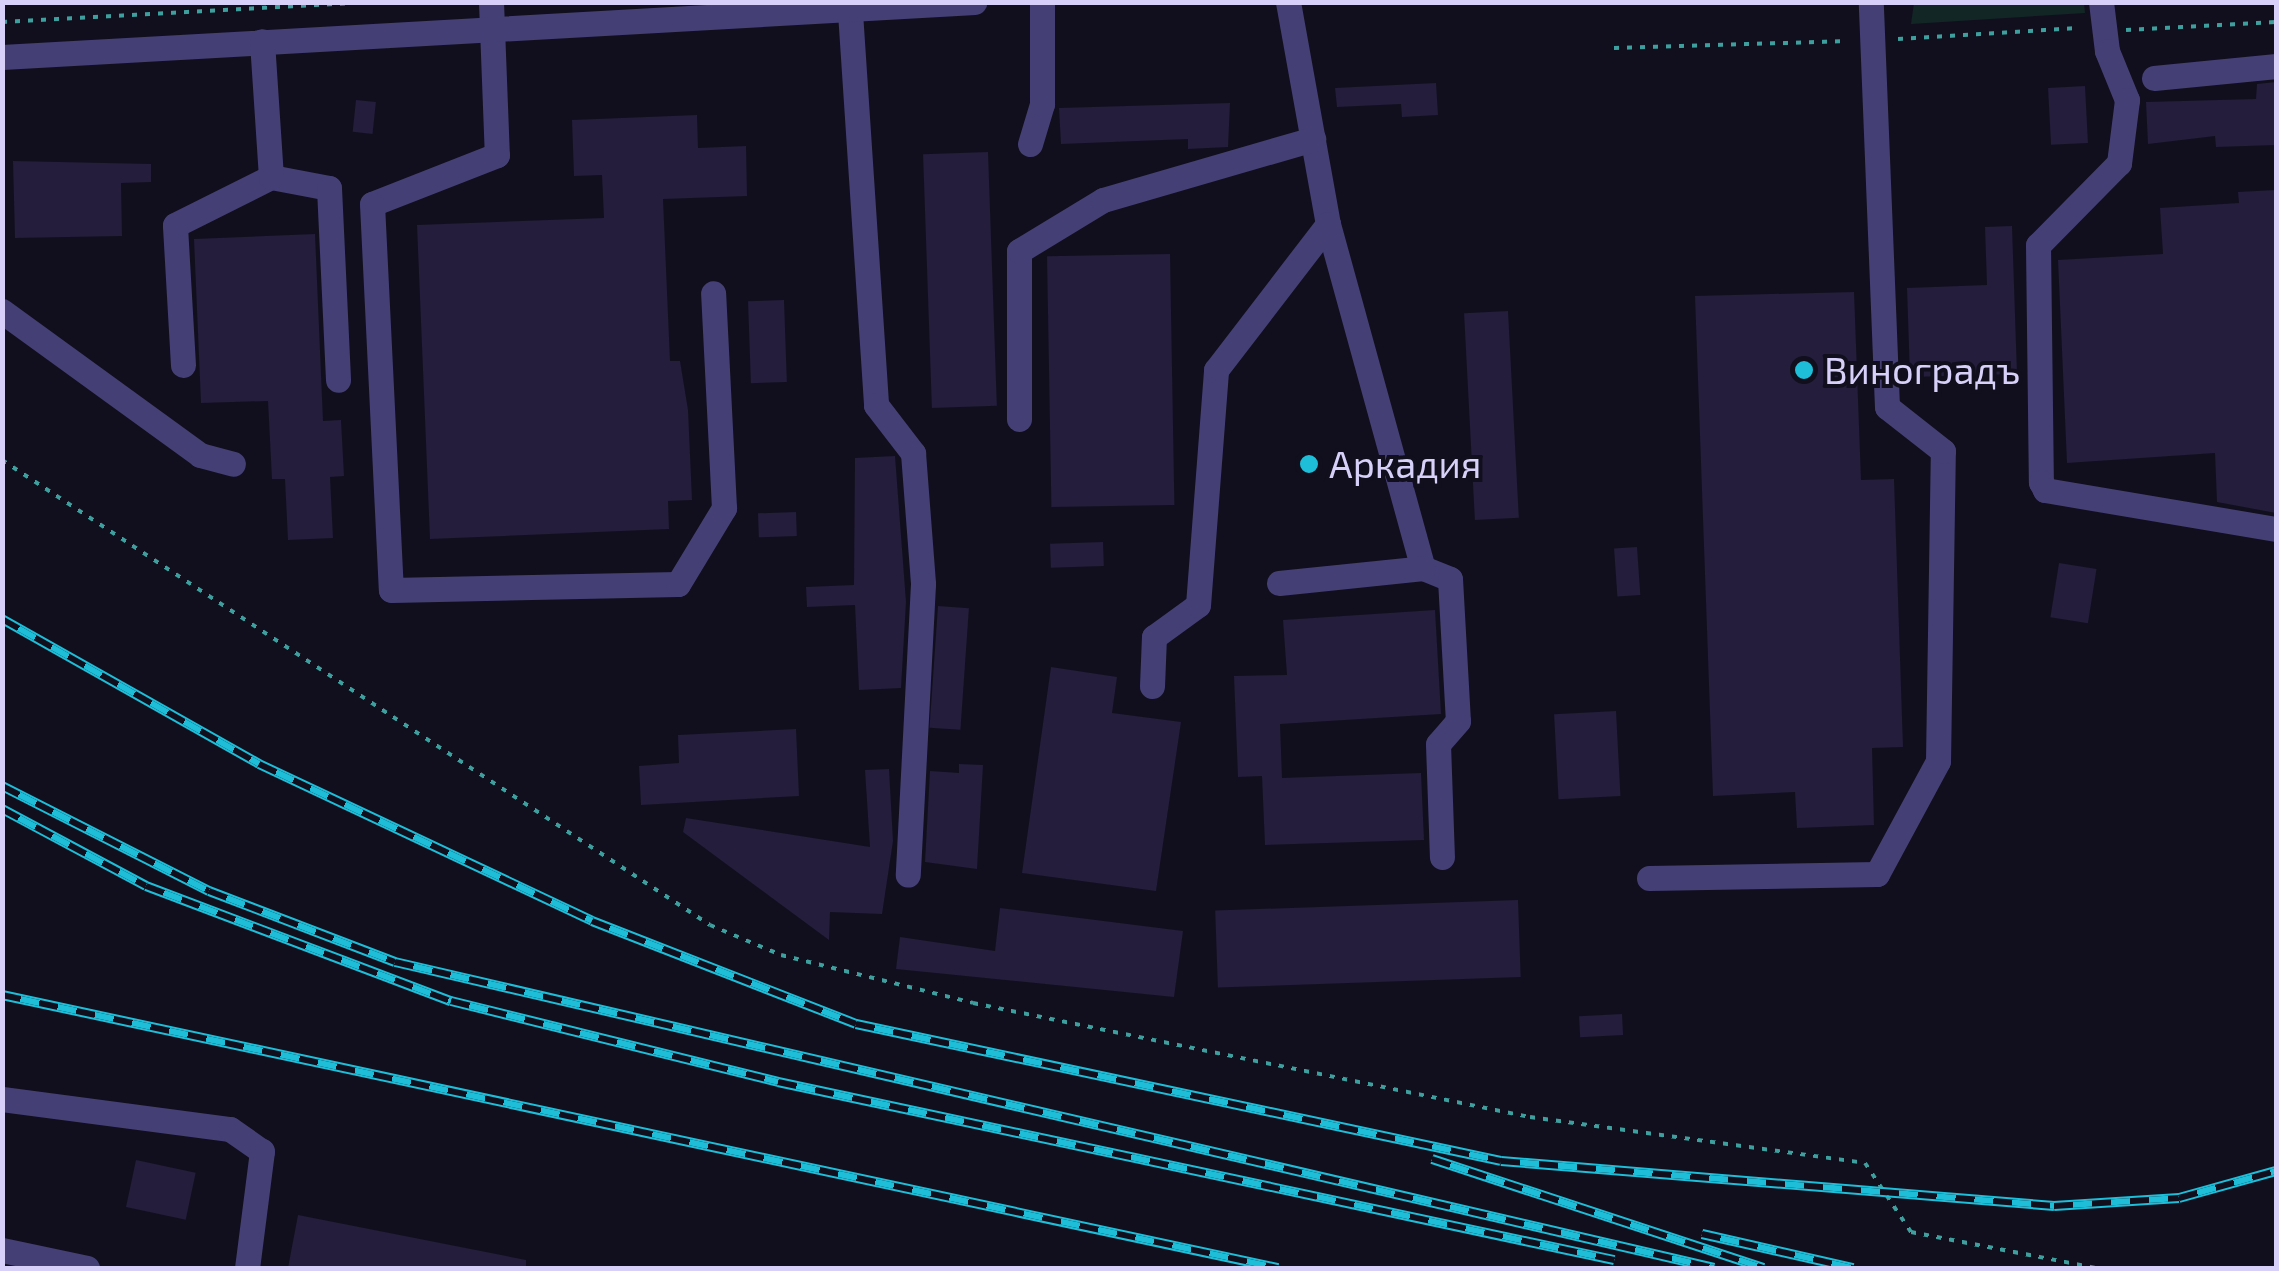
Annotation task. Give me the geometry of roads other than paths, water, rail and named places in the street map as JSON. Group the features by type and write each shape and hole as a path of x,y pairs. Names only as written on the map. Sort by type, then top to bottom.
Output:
{"lane":[{"path":"491,2 497,155 372,204 391,590 678,584 724,508 712,294"},
{"path":"2,57 262,40 494,34 974,2"},
{"path":"1030,144 1042,104 1042,2"},
{"path":"1288,2 1328,224 1423,568"},
{"path":"1649,878 1877,874 1938,761 1943,450 1887,407 1872,2"},
{"path":"850,12 876,405 914,452 923,584 908,875"},
{"path":"2101,14 2127,100 2119,163 2038,245 2042,482 2045,490 2276,529"},
{"path":"262,40 271,177"},
{"path":"2154,78 2276,66"},
{"path":"1019,418 1019,251 1103,200 1313,139"},
{"path":"182,365 175,224 271,177 329,188 338,380"},
{"path":"1152,686 1154,637 1198,605 1216,370 1328,224"},
{"path":"2,311 200,455 232,464"},
{"path":"1279,583 1423,568 1450,579 1458,721 1438,744 1442,858"},
{"path":"2,1099 230,1129 262,1152 247,1268"},
{"path":"2,1250 87,1268"}],"railway":[{"path":"2,619 259,764 592,921 856,1024 1501,1161 2054,1206 2179,1198 2276,1171"},
{"path":"2,786 209,891 395,962 1714,1268"},
{"path":"2,809 146,886 451,1001 778,1082 1614,1260"},
{"path":"2,995 1278,1268"},
{"path":"1432,1159 1764,1268"},
{"path":"1702,1234 1853,1268"}],"place":[{"name":"Виноградъ","path":"1804,370"},
{"name":"Аркадия","path":"1309,464"}]}
